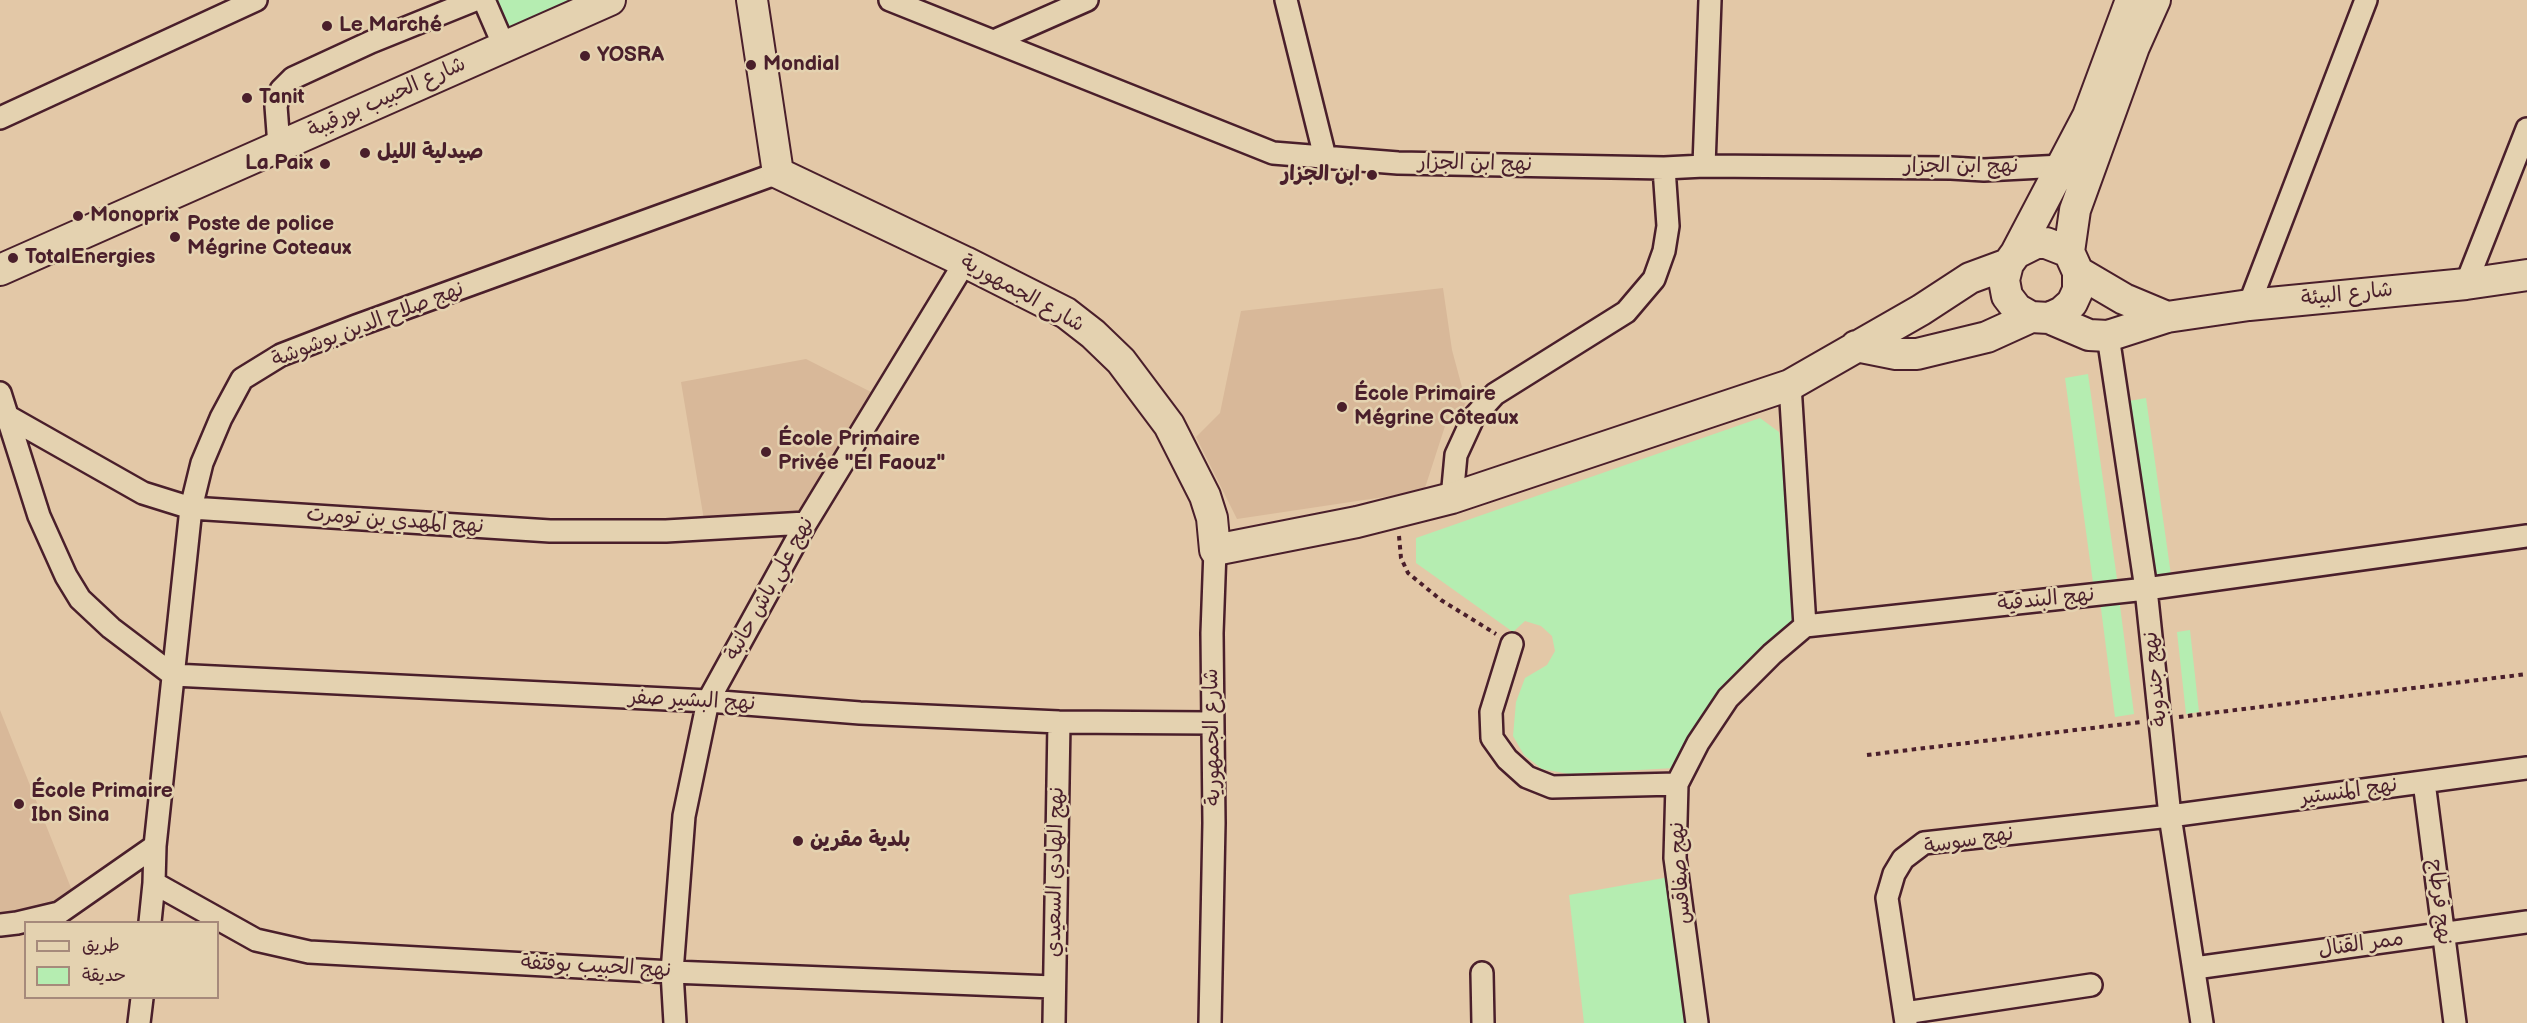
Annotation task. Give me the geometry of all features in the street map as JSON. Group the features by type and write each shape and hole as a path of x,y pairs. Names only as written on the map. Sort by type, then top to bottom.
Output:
{"street":[{"path":"0,118 256,0"},
{"path":"279,146 276,106 281,90 293,78 371,42 475,0"},
{"path":"483,0 504,46"},
{"name":"شارع الحبيب بورقيبة","path":"0,270 610,0"},
{"path":"752,0 778,173"},
{"name":"نهج ابن الجزار","path":"890,0 1273,153 1398,163 1664,168 1704,166 2076,169"},
{"path":"994,41 1087,0"},
{"path":"1286,0 1325,157"},
{"path":"1704,166 1710,0"},
{"path":"1856,346 1896,354 1917,354 1987,337 2040,317 2062,312 2072,303 2078,290 2073,262 2076,169 2088,116 2131,0"},
{"path":"2108,336 2089,335 2017,309 2007,296 2004,280 2012,258 2076,169 2155,0"},
{"path":"2249,305 2366,0"},
{"path":"2466,284 2527,129"},
{"path":"1452,498 1456,455 1473,418 1495,394 1626,312 1654,279 1664,251 1668,226 1664,168"},
{"name":"شارع الجمهورية","path":"778,173 965,262 1066,314 1093,333 1121,361 1169,425 1200,486 1212,518 1215,550 1211,723 1214,823 1210,1023"},
{"name":"نهج صلاح الدين بوشوشة","path":"150,921 154,883 154,846 191,508 202,463 221,418 242,379 281,355 778,173"},
{"path":"1215,550 1397,513 1452,498 1790,385 1921,310 1970,278 2012,258 2036,243 2046,243 2124,299 2167,317"},
{"name":"نهج علي باش حانبة","path":"675,1023 672,972 684,816 708,701 806,523 965,262"},
{"name":"شارع البيئة","path":"2108,336 2167,317 2249,305 2466,284 2527,275"},
{"name":"نهج جندوبة","path":"2108,336 2146,589 2170,816 2202,1023"},
{"path":"1790,385 1805,627"},
{"path":"0,393 3,417 39,516 55,554 80,599 120,636 173,675"},
{"name":"نهج المهدي بن تومرت","path":"3,417 143,493 191,508 550,531 666,531 806,523"},
{"name":"نهج البندقية","path":"1805,627 2146,589 2527,536"},
{"name":"نهج صفاقس","path":"1697,1023 1675,858 1677,784 1698,743 1728,698 1772,654 1805,627"},
{"path":"1512,644 1491,712 1492,738 1507,759 1527,777 1552,788 1677,784"},
{"name":"نهج البشير صفر","path":"173,675 708,701 860,713 1059,722 1211,723"},
{"name":"نهج الهادي السعيدي","path":"1054,1023 1059,722"},
{"name":"نهج المنستير","path":"2170,816 2527,768"},
{"name":"نهج قرطاج","path":"2424,782 2455,1023"},
{"name":"نهج سوسة","path":"1905,1018 1887,898 1894,874 1903,859 1912,851 1924,843 2170,816"},
{"path":"25,921 59,913 154,846"},
{"name":"نهج الحبيب بوقتفة","path":"154,883 256,940 309,952 672,972 1053,987"},
{"path":"0,925 24,921"},
{"name":"ممر القنال","path":"2195,968 2527,922"},
{"path":"1482,973 1483,1023"},
{"path":"1905,1018 2091,986"},
{"path":"140,1023 142,999"}],"path":[{"path":"1397,513 1401,558 1408,573 1441,600 1512,644"},
{"path":"1868,755 2527,674"}],"shaded area":[{"name":"École Primaire Mégrine Côteaux","path":"1443,288 1452,350 1466,402 1461,413 1446,423 1424,491 1237,519 1196,437 1220,413 1241,311"},
{"name":"École Primaire Privée \"El Faouz\"","path":"806,359 875,394 804,509 793,518 705,526 681,382"},
{"name":"École Primaire Ibn Sina","path":"0,710 75,898 56,905 0,915"}],"green space":[{"path":"494,0 585,0 511,32"},
{"path":"2088,374 2118,586 2094,590 2065,378"},
{"path":"2146,398 2171,575 2154,578 2129,401"},
{"path":"1760,418 1779,432 1798,595 1792,625 1674,768 1569,774 1542,769 1524,755 1513,736 1516,702 1525,678 1547,665 1555,651 1552,636 1541,626 1525,621 1513,632 1416,563 1416,538"},
{"path":"2119,598 2134,714 2115,717 2100,601"},
{"path":"2190,630 2199,712 2186,714 2177,632"},
{"path":"1675,876 1693,1023 1584,1023 1569,895"}],"place":[{"name":"Le Marché","path":"327,26"},
{"name":"YOSRA","path":"585,56"},
{"name":"Mondial","path":"751,65"},
{"name":"Tanit","path":"247,98"},
{"name":"صيدلية الليل","path":"365,153"},
{"name":"La Paix","path":"325,164"},
{"name":"ابن الجزار","path":"1372,175"},
{"name":"Monoprix","path":"78,216"},
{"name":"Poste de police Mégrine Coteaux","path":"175,237"},
{"name":"TotalEnergies","path":"13,258"},
{"name":"École Primaire Mégrine Côteaux","path":"1342,407"},
{"name":"École Primaire Privée \"El Faouz\"","path":"766,452"},
{"name":"École Primaire Ibn Sina","path":"19,804"},
{"name":"بلدية مقرين","path":"798,841"}]}
